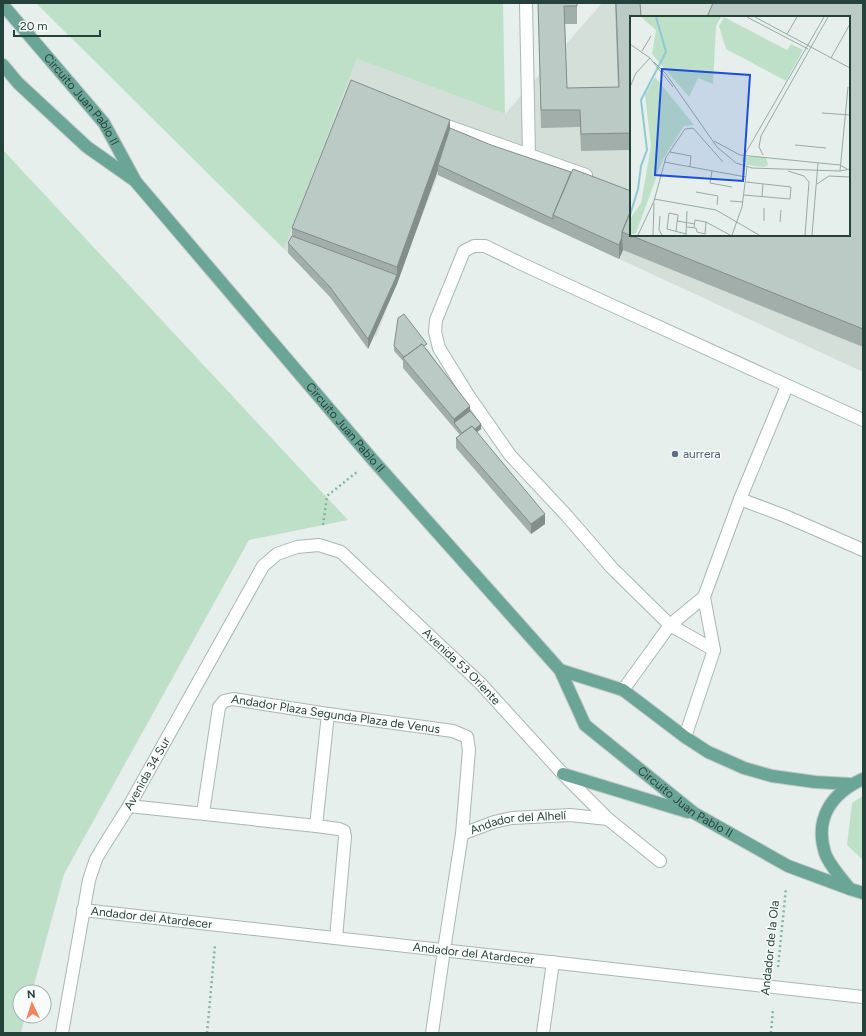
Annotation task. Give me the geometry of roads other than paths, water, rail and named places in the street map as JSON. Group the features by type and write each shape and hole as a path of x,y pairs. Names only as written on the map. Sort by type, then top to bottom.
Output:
{"main road":[{"name":"Circuito Juan Pablo II","path":"3,5 104,123 136,182 372,459 560,670 584,725 694,813 788,866 863,893"},
{"name":"Circuito Juan Pablo II","path":"3,65 18,83 87,147 136,182"},
{"path":"560,670 623,690 685,738 708,752 744,768 772,776 815,782 850,784"},
{"path":"563,774 694,813"},
{"path":"850,889 836,872 825,854 821,836 823,819 829,805 839,793 850,784 863,779"}],"street":[{"path":"526,3 529,155"},
{"path":"428,119 595,178"},
{"path":"714,650 670,625 612,568 567,516 510,455 468,395 439,348 435,332 436,320 464,251 474,246 485,246 863,420"},
{"path":"623,690 670,625 704,597 740,499 787,386"},
{"path":"740,499 785,516 863,550"},
{"name":"Avenida 53 Oriente","path":"297,547 319,545 341,552 474,677 563,774 608,818 660,861"},
{"name":"Avenida 34 Sur","path":"62,1033 83,910 89,880 96,859 129,806 263,566 277,554 297,547"},
{"path":"685,738 714,650 704,597"},
{"name":"Andador Plaza Segunda Plaza de Venus","path":"203,813 220,707 224,701 232,699 453,731 466,737 469,750 462,834"},
{"path":"316,826 328,714"},
{"path":"129,806 316,826 344,831 345,837 336,938"},
{"name":"Andador del Alhelí","path":"432,1033 462,834 494,822 512,818 570,815 608,818"},
{"name":"Andador del Atardecer","path":"83,910 863,997"},
{"path":"543,1033 553,962"}],"place":[{"name":"aurrera","path":"675,454"}]}
